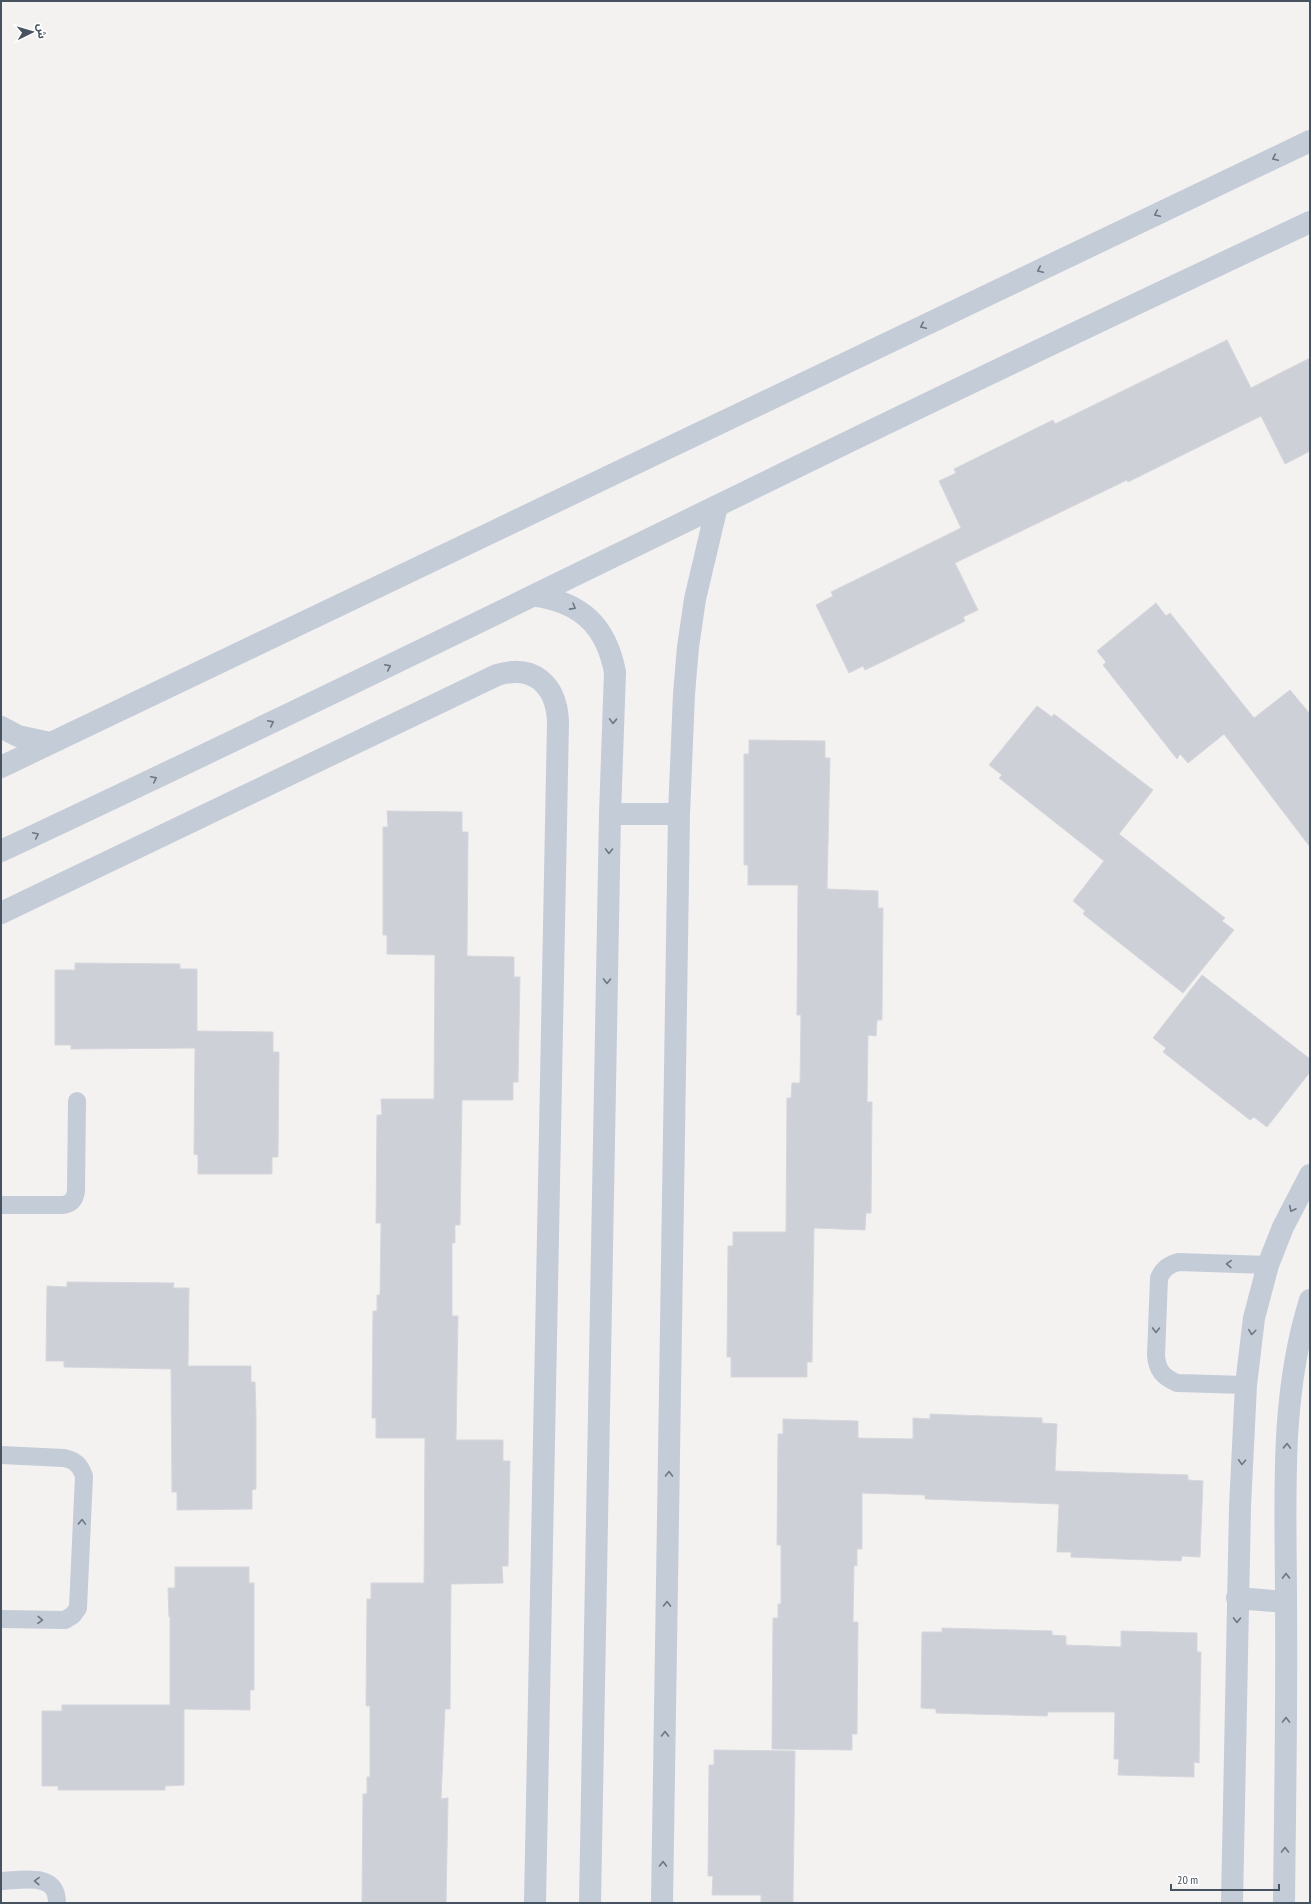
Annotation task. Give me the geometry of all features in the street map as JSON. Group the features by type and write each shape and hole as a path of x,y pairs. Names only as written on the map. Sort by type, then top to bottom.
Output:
{"street":[{"path":"1,767 1310,141"},
{"path":"1,851 536,596 717,506 1053,343 1310,222"},
{"path":"662,1903 679,814 684,694 688,647 694,599 717,506"},
{"path":"536,596 556,599 579,611 590,619 603,635 611,653 615,672 610,814 590,1903"},
{"path":"1,913 497,675 510,671 523,672 535,676 546,684 553,695 558,707 558,729 535,1903"},
{"path":"1,727 18,736 50,743"},
{"path":"610,814 679,814"},
{"path":"1232,1903 1237,1598 1246,1385 1254,1318 1268,1265 1283,1227 1310,1175"},
{"path":"1284,1903 1288,1415 1303,1356 1310,1300"},
{"path":"1237,1598 1286,1602"}],"lane":[{"path":"1,1205 68,1204 72,1201 76,1191 77,1101"},
{"path":"1246,1385 1177,1383 1161,1373 1156,1365 1158,1278 1163,1270 1169,1265 1178,1262 1268,1265"},
{"path":"1,1455 73,1460 81,1467 84,1476 78,1608 73,1615 65,1620 1,1619"},
{"path":"1,1881 46,1881 53,1886 57,1893 57,1903"}],"building":[{"path":"1227,340 1251,388 1310,358 1310,451 1285,464 1261,416 1128,482 1127,480 955,563 978,610 963,617 965,621 888,659 865,670 863,666 849,673 816,605 833,596 831,592 961,528 939,481 956,473 954,469 1053,420 1055,424"},
{"path":"1156,603 1166,616 1170,613 1254,718 1290,690 1310,714 1310,847 1224,734 1188,763 1180,754 1177,759 1103,665 1106,662 1097,651"},
{"path":"1037,706 1052,717 1054,714 1153,790 1119,834 1225,918 1222,921 1234,930 1183,993 1083,914 1085,911 1073,901 1104,861 999,778 1002,775 989,765"},
{"path":"749,740 825,741 825,758 830,758 827,889 878,891 878,908 883,908 882,1020 877,1020 876,1036 868,1035 867,1102 872,1102 871,1213 866,1213 865,1230 814,1228 812,1362 807,1362 807,1377 731,1377 731,1357 727,1357 728,1246 733,1246 733,1232 786,1232 787,1098 791,1098 792,1083 800,1083 801,1015 797,1015 798,885 748,885 748,865 744,865 744,754 749,754"},
{"path":"387,811 462,812 462,832 468,832 467,956 514,957 514,977 520,977 518,1082 513,1082 513,1100 462,1100 460,1225 455,1225 455,1243 452,1243 452,1316 458,1316 456,1440 503,1440 503,1461 510,1461 508,1566 502,1566 503,1583 451,1584 450,1709 445,1709 441,1799 448,1798 446,1903 362,1903 363,1794 367,1794 367,1777 370,1777 370,1706 366,1706 367,1599 371,1599 371,1583 424,1583 425,1438 376,1438 376,1418 372,1418 373,1311 377,1311 377,1295 380,1295 381,1223 376,1223 377,1115 382,1115 381,1099 434,1099 435,955 387,954 387,935 383,935 383,827 388,827"},
{"path":"75,963 180,964 180,969 197,969 197,1031 273,1032 273,1052 279,1052 278,1157 272,1157 272,1174 198,1174 198,1155 194,1154 195,1048 71,1049 71,1045 55,1045 55,970 75,970"},
{"path":"1202,975 1310,1059 1310,1072 1267,1127 1254,1117 1250,1120 1200,1081 1163,1052 1166,1048 1153,1038"},
{"path":"67,1282 174,1283 173,1288 189,1288 188,1366 251,1366 251,1382 255,1382 256,1414 256,1489 252,1490 252,1509 177,1510 177,1492 172,1492 171,1369 64,1367 64,1361 46,1361 47,1286 67,1287"},
{"path":"930,1414 1042,1418 1042,1423 1057,1424 1055,1471 1188,1475 1188,1480 1203,1481 1200,1557 1182,1556 1181,1561 1121,1559 1071,1557 1071,1552 1057,1552 1059,1504 925,1499 925,1495 862,1493 862,1549 857,1549 857,1566 854,1565 853,1622 858,1622 857,1734 852,1734 852,1750 772,1749 773,1618 778,1618 778,1604 781,1604 781,1545 777,1545 778,1434 783,1434 783,1419 858,1421 858,1438 913,1439 913,1418 930,1419"},
{"path":"175,1567 249,1567 249,1583 254,1583 254,1690 250,1690 250,1710 184,1709 184,1785 165,1786 165,1790 58,1790 58,1786 42,1786 42,1711 62,1711 62,1705 170,1705 170,1617 168,1588 175,1588"},
{"path":"942,1628 1052,1631 1052,1635 1066,1636 1066,1645 1121,1647 1121,1631 1197,1633 1197,1652 1201,1652 1199,1763 1194,1762 1194,1777 1118,1775 1119,1759 1114,1759 1115,1712 1048,1712 1047,1716 936,1713 936,1709 921,1708 922,1632 942,1632"},
{"path":"714,1750 795,1751 793,1903 761,1903 761,1895 712,1895 713,1876 708,1876 709,1765 714,1765"}]}
